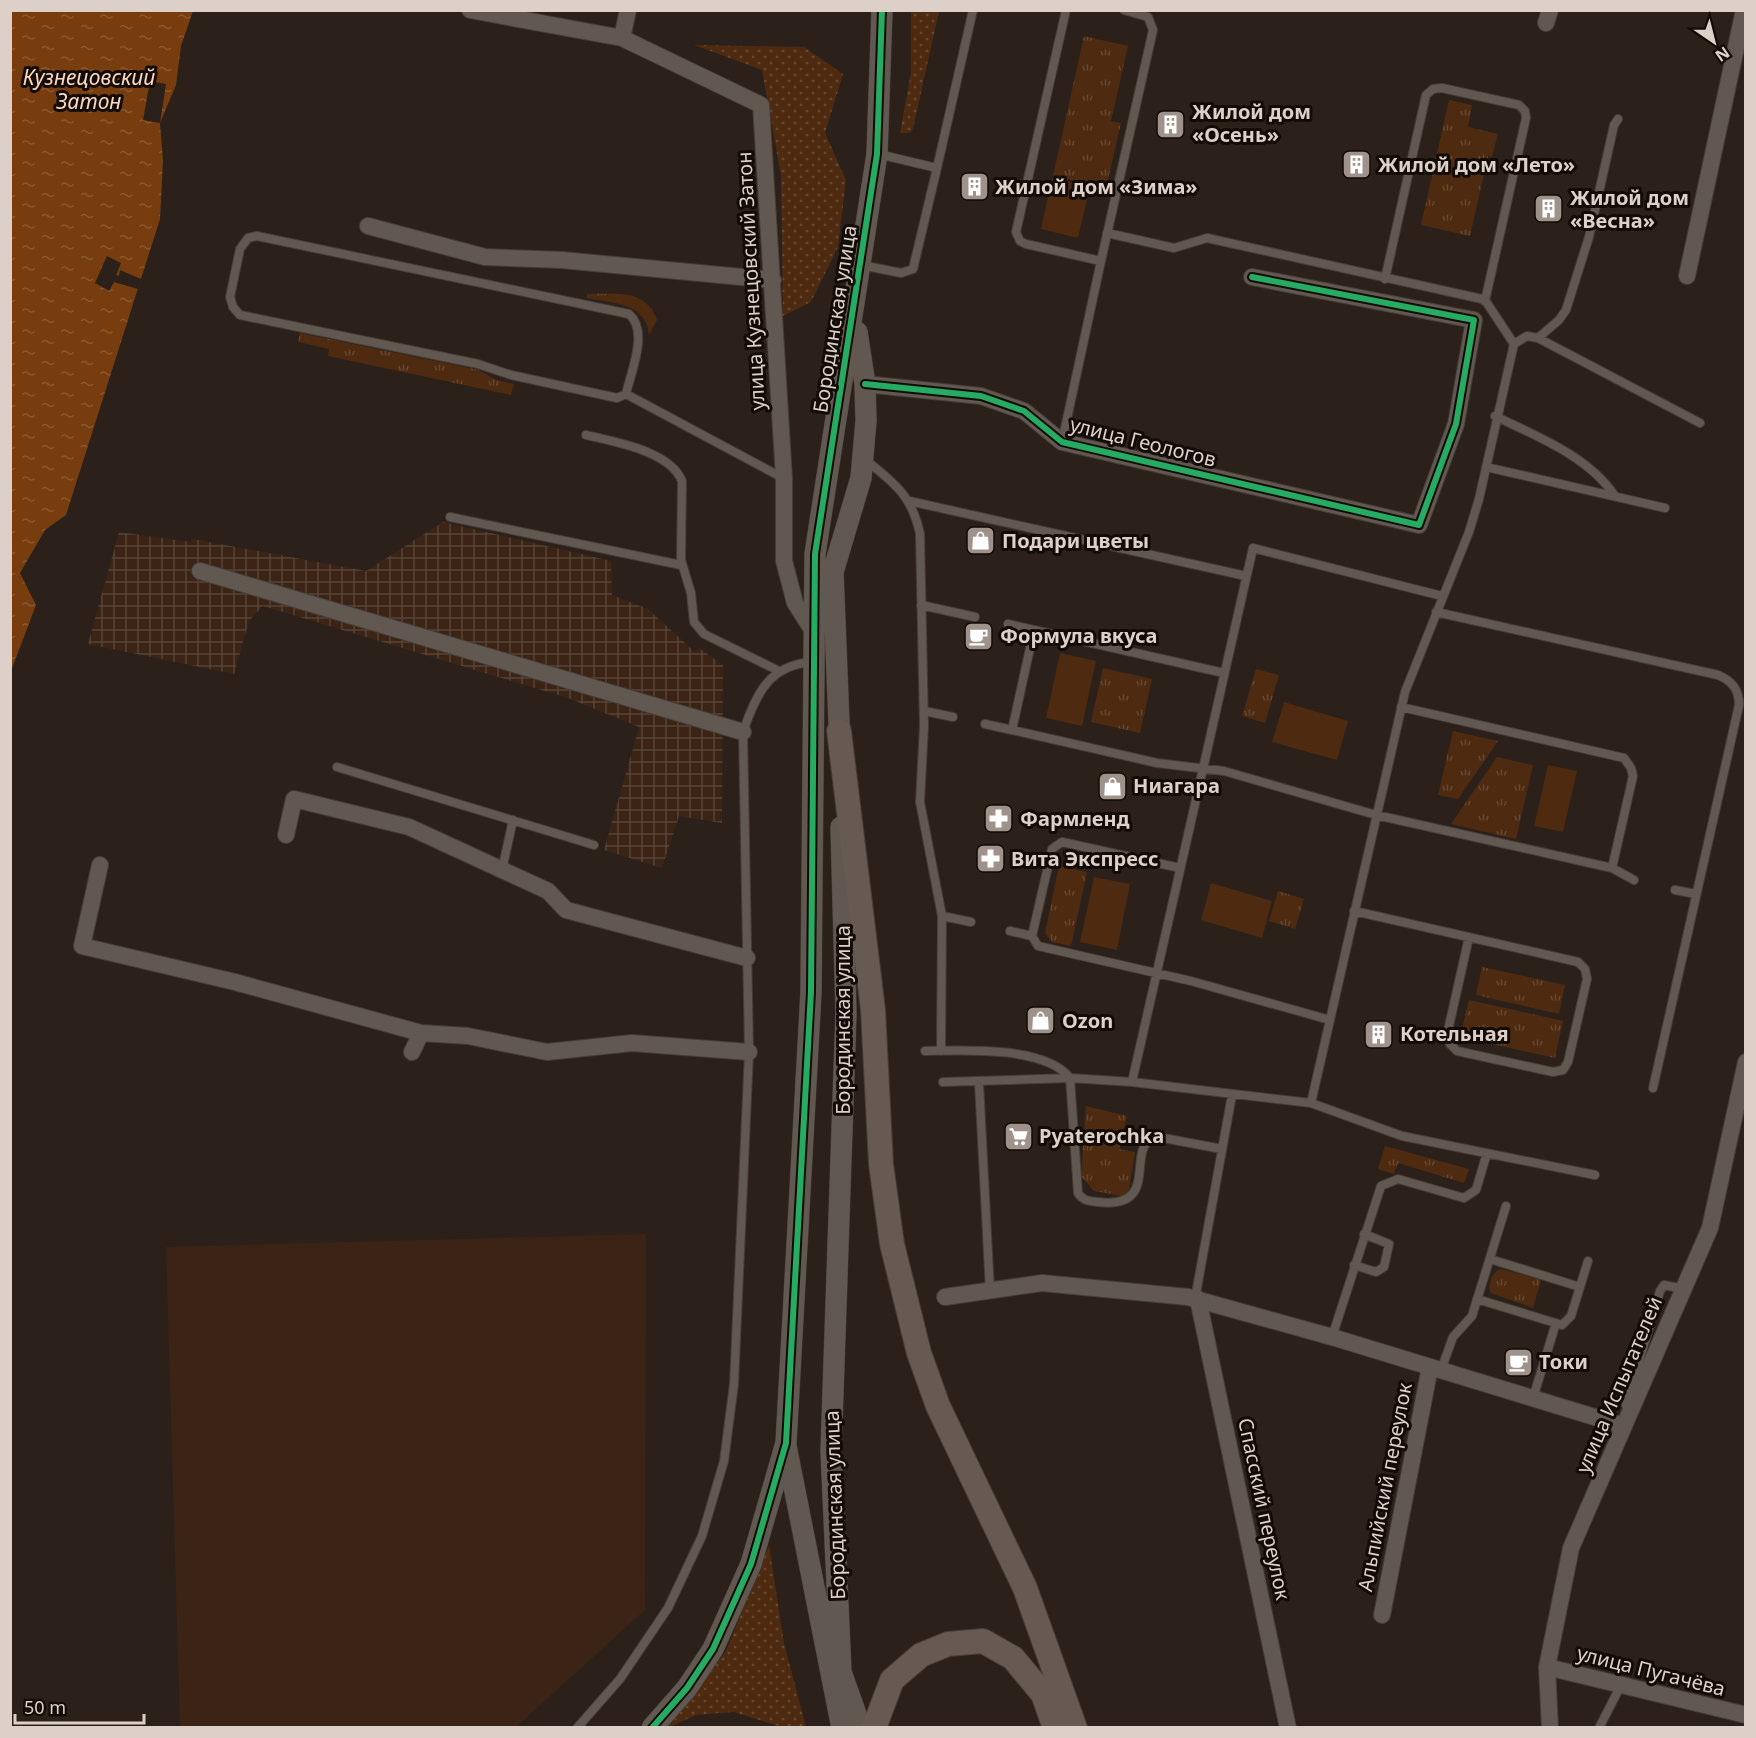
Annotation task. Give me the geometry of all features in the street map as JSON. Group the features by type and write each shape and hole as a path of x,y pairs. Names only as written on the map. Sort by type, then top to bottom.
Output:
{"main road":[{"path":"839,731 873,1010 881,1164 892,1244 919,1353 938,1406 1025,1588 1075,1728"},
{"path":"874,1728 892,1680 921,1655 948,1644 983,1641 1013,1658 1043,1694 1054,1728"}],"street":[{"path":"470,10 622,38 628,10"},
{"name":"Бородинская улица","path":"786,1443 811,992 815,554 855,313 859,265 878,154 882,10"},
{"path":"1687,276 1744,10"},
{"name":"улица Кузнецовский Затон","path":"622,38 761,105 784,478 784,561 795,603 813,631"},
{"path":"368,226 485,257 562,260 773,280"},
{"name":"улица Геологов","path":"865,384 981,396 1024,411 1062,442 1419,525 1456,424 1474,320 1252,277"},
{"name":"Бородинская улица","path":"855,313 865,384 863,458 857,497 833,572 846,1013 831,1451 841,1672 861,1728"},
{"path":"200,571 743,732"},
{"path":"286,835 294,799 409,827 548,891 566,910 747,958"},
{"path":"100,865 82,946 235,982 421,1033 468,1036 547,1052 633,1043 749,1052"},
{"path":"412,1052 421,1033"},
{"name":"улица Испытателей","path":"1550,1728 1547,1667 1572,1548 1622,1425 1684,1289 1714,1214 1746,1062"},
{"path":"945,1297 1042,1283 1196,1299 1332,1337 1622,1425"},
{"name":"Спасский переулок","path":"1196,1299 1288,1728"},
{"name":"Альпийский переулок","path":"1382,1615 1436,1369"},
{"path":"652,1728 687,1688 713,1649 751,1564 786,1443"},
{"path":"786,1443 842,1728"},
{"name":"улица Пугачёва","path":"1547,1667 1746,1715"}],"lane":[{"path":"859,265 901,273 913,269 973,10"},
{"path":"1066,10 1016,232 1020,240 1026,244 1101,261"},
{"path":"1062,442 1153,30 1148,18 1124,10"},
{"path":"1385,279 1426,95 1437,88 1508,103 1523,107 1526,118 1485,301"},
{"path":"1538,338 1559,320 1566,310 1589,237 1614,125 1618,119"},
{"path":"878,154 937,168"},
{"path":"1107,233 1174,248 1207,238 1485,301 1514,344"},
{"path":"257,236 629,314 635,319 639,330 626,394 617,398 512,375 478,364 240,315 233,307 230,297 240,249 248,238 257,236"},
{"path":"1311,1103 1401,707 1413,666 1469,532 1514,344 1527,336 1538,338 1700,423"},
{"path":"626,394 784,478"},
{"path":"1496,417 1583,462 1600,476 1615,496"},
{"path":"586,435 641,450 677,471 682,481 681,565 691,593 692,617 699,630 779,671"},
{"path":"863,458 895,484 909,501 920,534 924,711 920,802 942,916 941,1051"},
{"path":"1486,467 1665,507"},
{"path":"909,501 1246,576"},
{"path":"450,517 681,565"},
{"path":"1132,1082 1253,548 1442,596"},
{"path":"921,605 975,617"},
{"path":"1436,612 1718,675 1732,683 1739,696 1739,705 1653,1088"},
{"path":"1008,624 1224,673"},
{"path":"1012,730 1034,630"},
{"path":"577,1728 620,1679 668,1608 702,1536 724,1461 734,1384 749,1052 743,732 757,697 779,671 800,663 813,662"},
{"path":"1401,707 1624,758 1633,776 1612,868"},
{"path":"924,711 953,717"},
{"path":"985,724 1157,763 1224,771 1376,815 1612,868 1634,880"},
{"path":"337,767 594,844"},
{"path":"502,870 513,820"},
{"path":"1180,868 1062,842 1056,844 1052,849 1032,936 1038,946 1156,973 1330,1020"},
{"path":"1675,890 1696,894"},
{"path":"1354,911 1469,937 1578,962 1583,965 1587,979 1569,1062 1563,1070 1553,1072 1457,1051 1450,1044 1447,1035 1469,937"},
{"path":"942,916 971,922"},
{"path":"1010,931 1032,936"},
{"path":"925,1051 990,1051 1045,1061 1060,1067 1070,1078 1077,1189 1083,1200 1115,1204 1129,1200 1136,1189 1144,1145 1151,1139 1158,1137 1222,1149"},
{"path":"943,1082 979,1083 1070,1078 1132,1082 1311,1103 1389,1132 1595,1175"},
{"path":"979,1083 990,1291"},
{"path":"1196,1299 1232,1095"},
{"path":"1332,1337 1376,1194 1386,1182 1398,1179 1464,1198 1476,1190 1487,1153"},
{"path":"1436,1369 1457,1332 1470,1321 1506,1206"},
{"path":"1354,1265 1376,1272 1384,1267 1389,1244 1364,1234"},
{"path":"1490,1259 1580,1287"},
{"path":"1477,1299 1562,1325 1570,1319 1588,1261"},
{"path":"1533,1398 1556,1323"},
{"path":"1599,1728 1622,1685"}],"shaded area":[{"path":"443,522 611,561 612,595 648,609 695,652 699,648 723,665 722,823 679,816 662,868 604,850 639,727 568,698 263,606 249,621 234,674 88,644 119,532 190,542 193,539 366,571"},
{"path":"646,1234 645,1610 516,1727 180,1727 166,1247"}],"green space":[{"path":"911,11 939,11 913,129 910,133 900,133 911,72"},
{"path":"1084,36 1128,46 1111,121 1121,123 1106,188 1053,176"},
{"path":"694,45 804,47 843,74 825,133 846,180 838,247 811,302 783,316 781,176 762,70"},
{"path":"1449,100 1472,105 1468,127 1498,134 1492,157 1488,156 1470,236 1421,225"},
{"path":"1052,178 1090,187 1078,238 1041,229"},
{"path":"587,294 619,294 637,298 645,302 657,320 649,335 647,324 635,311 617,303 587,298"},
{"path":"300,333 479,370 496,380 514,384 511,395 328,356 329,349 298,342"},
{"path":"1060,653 1096,661 1082,726 1046,718"},
{"path":"1103,668 1152,679 1140,733 1091,722"},
{"path":"1256,669 1279,675 1265,723 1242,716"},
{"path":"1284,702 1348,721 1337,760 1272,742"},
{"path":"1453,731 1498,741 1458,799 1438,795"},
{"path":"1497,757 1533,765 1516,839 1451,824"},
{"path":"1548,765 1577,771 1563,832 1534,826"},
{"path":"1059,866 1087,872 1071,946 1052,942 1045,933"},
{"path":"1094,877 1130,884 1117,950 1080,942"},
{"path":"1211,883 1272,901 1262,938 1201,920"},
{"path":"1278,891 1304,899 1295,929 1269,921"},
{"path":"1482,967 1565,985 1559,1014 1476,995"},
{"path":"1469,1000 1563,1021 1555,1058 1460,1037"},
{"path":"1086,1106 1127,1116 1119,1149 1135,1152 1129,1190 1122,1196 1094,1191 1081,1176"},
{"path":"1385,1146 1469,1169 1464,1183 1398,1163 1394,1174 1378,1169"},
{"path":"1501,1269 1541,1280 1533,1308 1491,1293 1491,1279"},
{"path":"769,1545 784,1643 806,1727 782,1727 734,1712 696,1715 668,1728 726,1651"}],"water":[{"name":"Кузнецовский Затон","path":"11,11 193,11 181,46 176,85 160,123 163,161 160,219 66,515 45,530 20,573 36,605 11,671"}],"pier":[{"path":"150,81 166,84 160,123 143,120"},
{"path":"107,256 121,263 116,275 119,276 120,270 141,279 138,289 114,282 109,291 95,283"}],"cycle path":[{"path":"652,1728 687,1688 713,1649 751,1564 786,1443 811,992 815,554 877,154 882,10"},
{"path":"865,384 981,396 1024,411 1062,442 1419,525 1456,424 1474,320 1252,277"}],"place":[{"name":"Жилой дом «Осень»","path":"1171,124"},
{"name":"Жилой дом «Лето»","path":"1357,165"},
{"name":"Жилой дом «Зима»","path":"974,187"},
{"name":"Жилой дом «Весна»","path":"1549,209"},
{"name":"Подари цветы","path":"981,541"},
{"name":"Формула вкуса","path":"979,636"},
{"name":"Ниагара","path":"1112,786"},
{"name":"Фармленд","path":"999,819"},
{"name":"Вита Экспресс","path":"990,859"},
{"name":"Ozon","path":"1041,1021"},
{"name":"Котельная","path":"1379,1034"},
{"name":"Pyaterochka","path":"1018,1136"},
{"name":"Токи","path":"1518,1362"}]}
